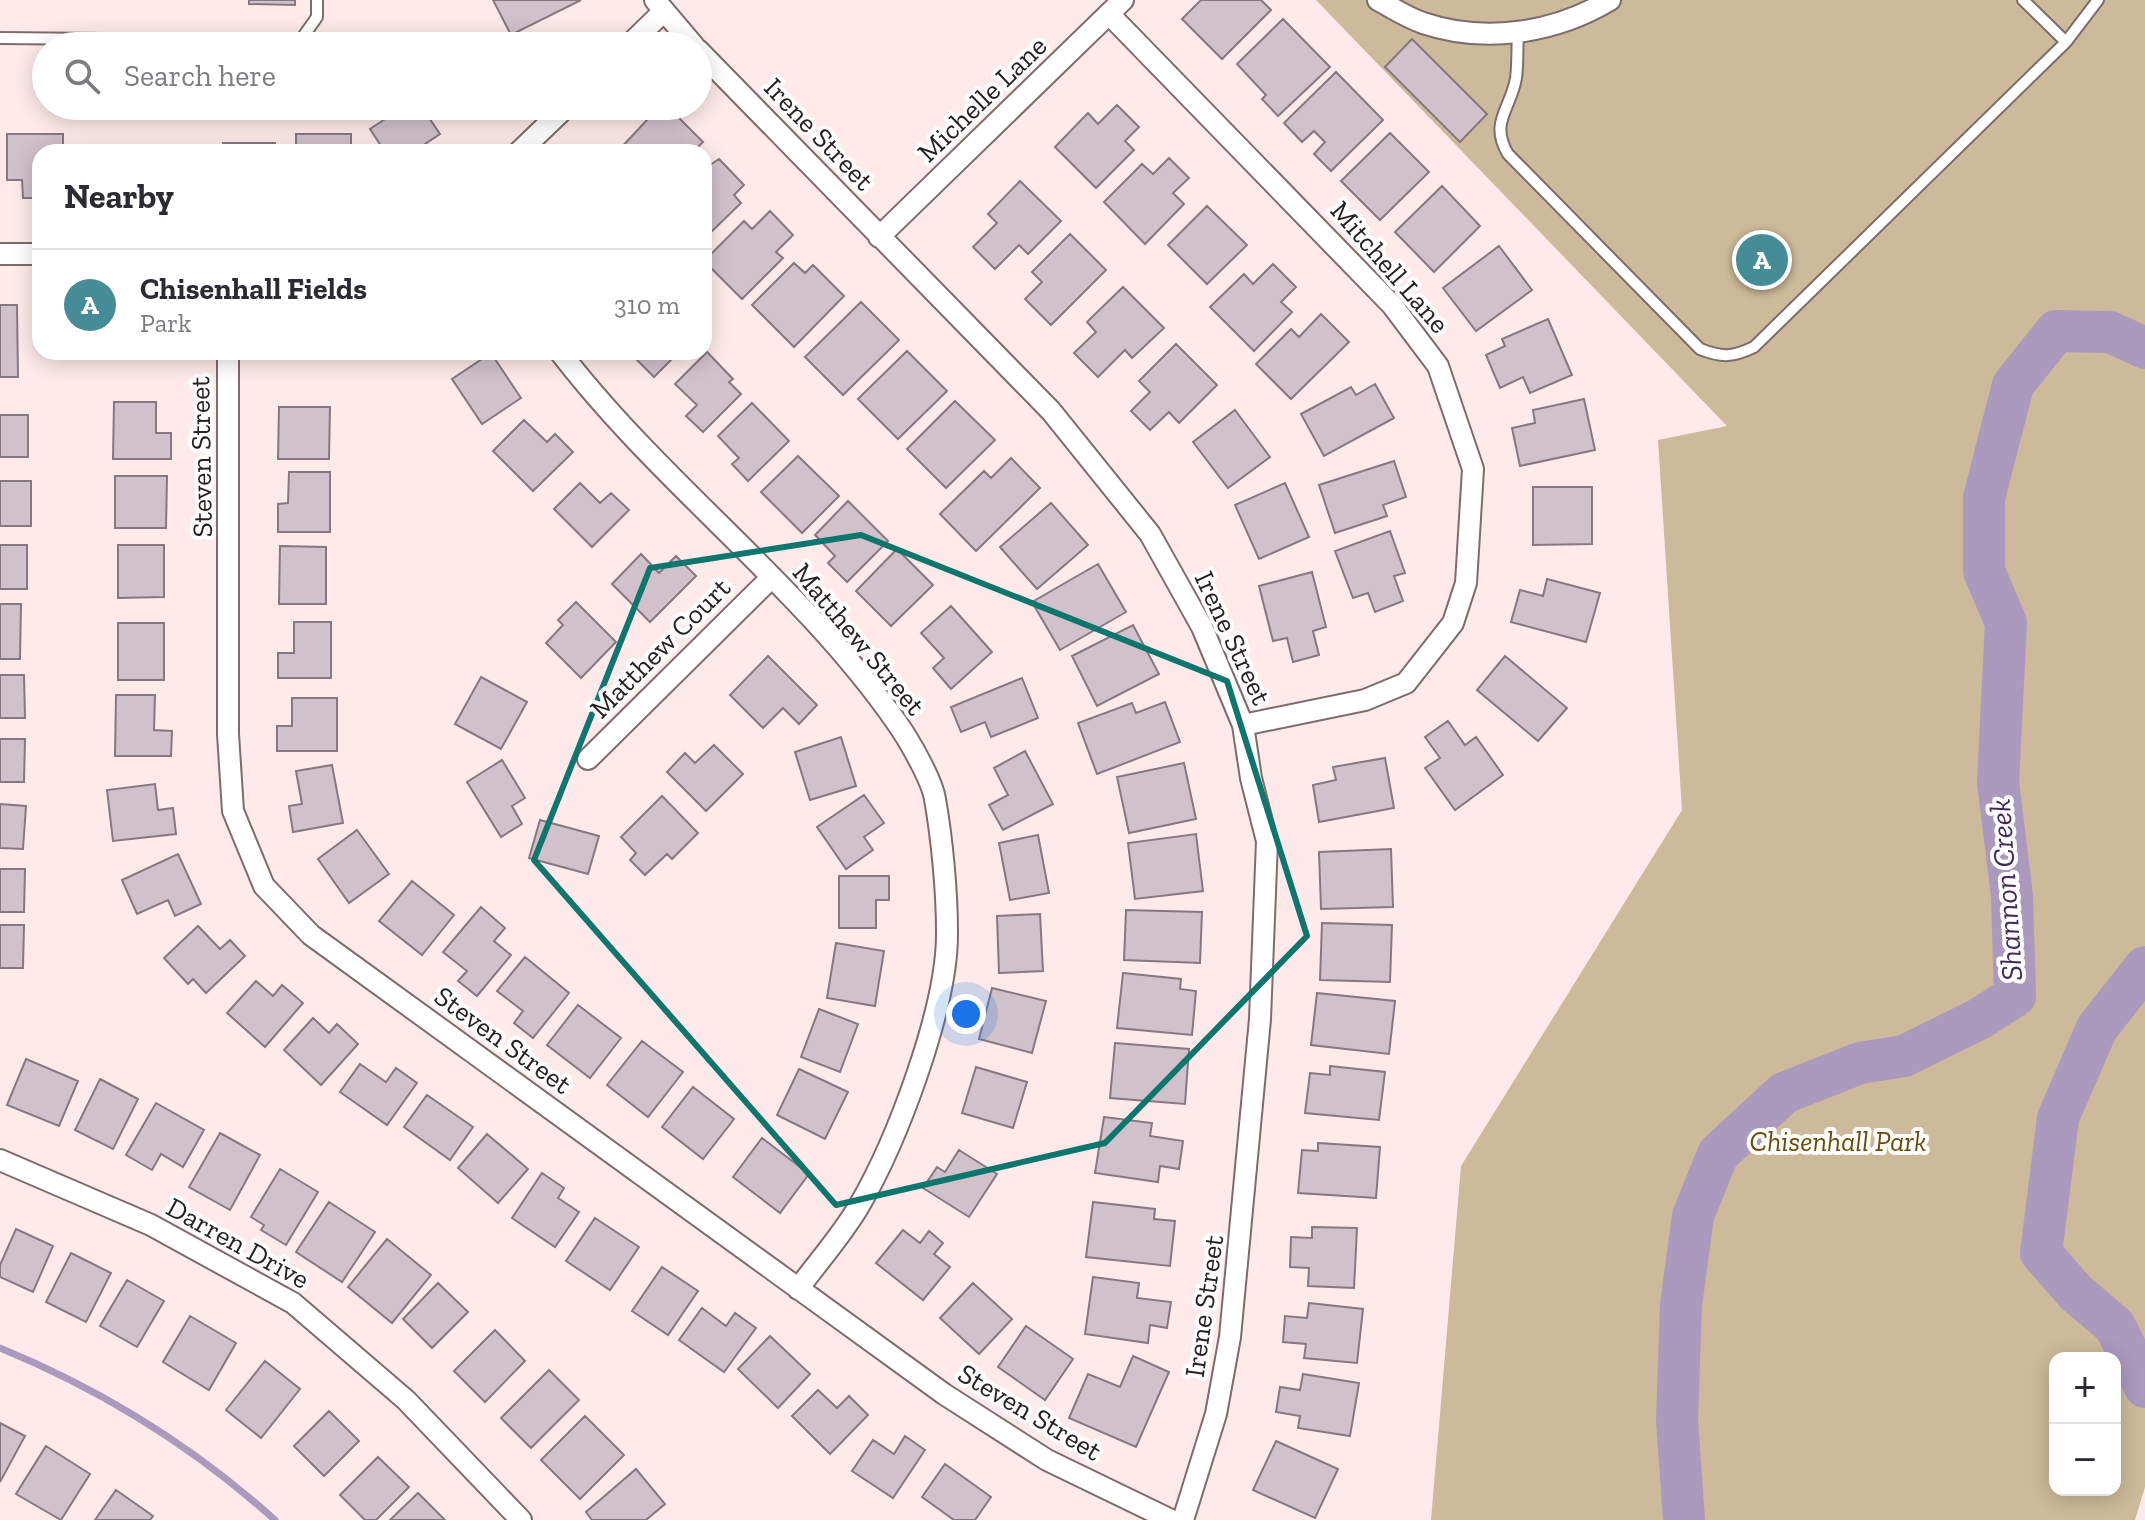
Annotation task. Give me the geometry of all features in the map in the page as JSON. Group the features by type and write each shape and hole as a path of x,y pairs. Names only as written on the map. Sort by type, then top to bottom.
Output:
{"street":[{"path":"1378,0 1422,23 1462,31 1518,34 1563,23 1610,0"},
{"path":"639,32 659,6"},
{"name":"Irene Street","path":"659,6 682,32"},
{"name":"Michelle Lane","path":"879,237 1116,7"},
{"name":"Mitchell Lane","path":"1116,7 1392,305 1438,366 1473,469 1466,583 1453,623 1406,683 1365,700 1243,725"},
{"name":"Irene Street","path":"712,65 1051,411 1150,534 1202,627 1243,725 1251,778 1267,841 1260,1019 1230,1337 1216,1414 1183,1520"},
{"path":"527,144 552,120"},
{"path":"0,254 32,254"},
{"name":"Steven Street","path":"228,360 230,765 233,811 264,886 311,935 944,1394 1034,1452 1171,1520"},
{"name":"Matthew Street","path":"567,360 673,480 772,577 859,674 899,726 935,796 947,933 926,1042 893,1135 859,1207 798,1289"},
{"name":"Matthew Court","path":"588,759 772,577"},
{"name":"Darren Drive","path":"0,1160 151,1225 293,1303 406,1400 521,1520"}],"lane":[{"path":"306,32 317,17 317,0"},
{"path":"2023,0 2066,42"},
{"path":"1518,34 1516,79 1501,120 1499,139 1508,154 1700,349 1721,357 1737,356 1754,347 2066,42 2098,0"},
{"path":"0,38 32,38"}],"highlighted area":[{"path":"861,535 1227,681 1307,936 1105,1143 836,1205 534,860 650,568"}],"green space":[{"name":"Chisenhall Park","path":"1316,0 2145,0 2145,1487 2135,1520 1431,1520 1461,1166 1682,810 1658,440 1727,426"}],"building":[{"path":"249,0 295,0 295,5 249,4"},
{"path":"493,0 581,0 517,32 509,32"},
{"path":"1201,0 1261,0 1271,10 1222,59 1182,19"},
{"path":"1283,19 1330,67 1278,116 1262,99 1266,95 1237,64"},
{"path":"1412,39 1487,114 1460,142 1385,67"},
{"path":"1336,72 1383,120 1331,171 1314,154 1325,142 1314,131 1302,142 1284,123"},
{"path":"1117,105 1139,127 1125,141 1134,150 1096,188 1055,147 1088,113 1098,124"},
{"path":"384,120 430,120 440,134 425,144 380,144 370,129"},
{"path":"647,120 681,120 703,142 701,144 624,144"},
{"path":"1390,133 1429,172 1380,220 1341,181"},
{"path":"7,134 63,134 63,144 32,144 32,198 23,198 22,180 7,180"},
{"path":"296,134 351,134 351,144 296,144"},
{"path":"223,143 275,143 275,144"},
{"path":"1169,158 1189,178 1173,193 1184,204 1145,244 1104,202 1142,164 1153,174"},
{"path":"719,159 744,185 734,195 741,203 712,231 712,164"},
{"path":"1020,181 1061,221 1028,254 1019,245 995,269 973,247 997,223 988,214"},
{"path":"1442,186 1480,226 1434,272 1395,232"},
{"path":"1207,206 1247,245 1207,284 1168,245"},
{"path":"770,211 793,235 776,252 783,258 742,299 712,269 712,253 744,221 752,229"},
{"path":"1070,234 1106,270 1051,325 1025,299 1042,282 1032,272"},
{"path":"1499,246 1532,290 1476,331 1443,288"},
{"path":"794,263 805,273 813,265 844,296 794,347 752,305"},
{"path":"1273,264 1296,287 1281,302 1292,312 1254,351 1210,307 1244,274 1253,284"},
{"path":"1123,287 1164,328 1132,358 1125,350 1098,377 1074,353 1096,332 1087,322"},
{"path":"861,302 899,340 843,395 805,357"},
{"path":"0,305 17,305 18,377 0,377"},
{"path":"1321,314 1349,342 1291,399 1256,364 1291,329 1299,337"},
{"path":"1548,319 1572,375 1530,393 1523,377 1500,388 1486,355 1505,346 1502,339"},
{"path":"1176,344 1217,385 1179,423 1169,412 1150,430 1131,411 1150,392 1139,381"},
{"path":"907,351 947,391 898,439 858,399"},
{"path":"712,357 733,379 729,382 741,394 703,432 686,416 697,405 675,384 699,360 712,360"},
{"path":"480,360 496,360 521,398 482,424 452,379"},
{"path":"637,360 671,360 654,377"},
{"path":"1375,384 1394,418 1324,456 1301,414 1351,387 1356,395"},
{"path":"1584,399 1595,450 1520,466 1512,428 1535,423 1533,410"},
{"path":"955,401 995,440 946,488 907,449"},
{"path":"114,402 156,402 156,433 171,433 171,459 113,459"},
{"path":"752,403 789,441 748,481 732,464 739,458 718,436"},
{"path":"279,407 330,407 329,459 278,459"},
{"path":"1235,410 1270,457 1228,488 1193,442"},
{"path":"0,415 28,415 28,457 0,457"},
{"path":"524,420 547,442 555,434 573,452 533,491 493,451"},
{"path":"798,456 839,496 802,533 761,492"},
{"path":"1011,458 1040,488 976,551 940,514 984,471 991,478"},
{"path":"1394,461 1406,497 1383,505 1387,516 1335,533 1319,485"},
{"path":"289,472 330,472 330,532 278,532 278,504 288,503"},
{"path":"115,476 167,476 166,528 115,528"},
{"path":"0,481 31,481 31,526 0,526"},
{"path":"580,483 600,503 611,493 629,510 592,547 554,509"},
{"path":"1285,483 1309,537 1259,559 1235,505"},
{"path":"1533,487 1592,487 1592,544 1533,545"},
{"path":"848,501 888,541 847,582 828,563 835,556 815,535"},
{"path":"1051,503 1088,545 1037,589 1000,547"},
{"path":"1390,531 1405,573 1394,576 1403,601 1375,612 1368,593 1353,598 1335,551"},
{"path":"0,545 27,545 27,589 0,589"},
{"path":"118,545 164,545 164,597 118,598"},
{"path":"280,546 326,547 326,604 279,604"},
{"path":"897,549 933,585 891,626 856,591"},
{"path":"641,554 659,573 676,556 696,576 650,622 612,584"},
{"path":"1098,564 1126,612 1060,650 1032,602"},
{"path":"1312,572 1326,627 1313,631 1319,655 1293,662 1287,638 1273,641 1259,586"},
{"path":"1547,579 1600,593 1586,642 1511,622 1520,590 1543,596"},
{"path":"576,602 616,642 581,678 546,643 563,625 558,620"},
{"path":"0,604 21,604 20,659 0,659"},
{"path":"951,606 992,652 951,689 933,668 944,658 921,633"},
{"path":"294,622 331,622 331,678 278,678 278,653 294,653"},
{"path":"118,623 164,623 164,680 118,680"},
{"path":"1133,625 1159,674 1097,706 1072,656"},
{"path":"768,656 817,705 799,724 783,708 763,728 730,695"},
{"path":"1505,656 1567,708 1538,741 1477,690"},
{"path":"0,675 24,675 25,718 0,718"},
{"path":"481,677 527,702 501,749 455,724"},
{"path":"1022,678 1038,718 991,737 985,722 961,732 951,707"},
{"path":"116,695 155,695 154,730 172,731 171,756 115,756"},
{"path":"292,698 337,698 337,751 277,751 277,726 292,726"},
{"path":"1165,702 1180,742 1097,774 1078,723 1132,703 1136,713"},
{"path":"1448,721 1465,745 1476,737 1503,775 1455,810 1425,768 1440,758 1425,737"},
{"path":"841,737 856,786 810,800 795,752"},
{"path":"0,739 25,739 24,782 0,782"},
{"path":"714,745 743,774 706,811 667,772 685,753 695,763"},
{"path":"1025,751 1053,804 1003,830 989,805 1008,795 994,768"},
{"path":"1385,758 1394,808 1319,822 1313,785 1336,780 1333,767"},
{"path":"502,760 525,798 512,806 522,824 501,837 467,782"},
{"path":"1184,763 1196,819 1129,833 1117,777"},
{"path":"332,765 343,823 293,832 289,806 302,804 296,771"},
{"path":"155,784 158,810 173,808 176,834 113,841 107,790"},
{"path":"864,795 884,823 864,837 873,850 846,869 817,827"},
{"path":"662,796 698,833 672,859 667,854 645,875 630,860 636,853 621,837"},
{"path":"0,804 26,806 23,849 0,848"},
{"path":"540,820 599,836 588,874 529,858"},
{"path":"357,830 389,874 349,903 318,859"},
{"path":"1196,834 1203,891 1135,899 1128,843"},
{"path":"1038,835 1049,893 1010,900 999,843"},
{"path":"1391,849 1393,907 1321,909 1319,852"},
{"path":"178,854 201,904 175,916 168,900 137,914 122,880"},
{"path":"0,869 25,869 24,912 0,912"},
{"path":"839,876 889,876 889,900 876,900 876,928 839,928"},
{"path":"412,881 454,915 422,955 379,921"},
{"path":"481,907 505,928 494,941 511,955 477,996 458,981 467,971 443,952"},
{"path":"1126,910 1202,912 1200,963 1124,960"},
{"path":"1040,914 1043,971 999,973 997,916"},
{"path":"1322,923 1392,925 1390,982 1320,980"},
{"path":"0,925 24,925 23,968 0,968"},
{"path":"198,926 220,949 230,940 245,956 206,993 193,979 188,984 164,958"},
{"path":"836,943 884,951 875,1006 827,998"},
{"path":"525,957 569,993 533,1038 514,1023 523,1011 497,991"},
{"path":"1123,973 1181,979 1180,989 1196,991 1192,1035 1117,1028"},
{"path":"256,981 273,996 282,985 303,1003 265,1047 227,1013"},
{"path":"992,988 1046,1001 1032,1053 979,1039"},
{"path":"1317,993 1395,1001 1389,1054 1311,1045"},
{"path":"578,1005 621,1038 590,1078 547,1045"},
{"path":"819,1009 858,1024 840,1072 801,1057"},
{"path":"313,1018 329,1033 337,1024 358,1044 321,1085 284,1050"},
{"path":"642,1041 683,1072 648,1117 607,1085"},
{"path":"1115,1043 1189,1049 1185,1104 1110,1098"},
{"path":"26,1059 78,1081 59,1126 7,1105"},
{"path":"360,1064 386,1082 396,1068 417,1083 387,1125 340,1092"},
{"path":"1330,1066 1385,1072 1379,1120 1305,1113 1310,1073 1330,1075"},
{"path":"976,1067 1027,1082 1013,1128 962,1113"},
{"path":"799,1069 848,1092 825,1139 777,1115"},
{"path":"100,1079 138,1099 113,1149 75,1130"},
{"path":"693,1087 734,1119 703,1159 662,1127"},
{"path":"427,1095 473,1127 450,1160 404,1127"},
{"path":"156,1103 204,1130 183,1167 161,1154 152,1170 126,1155"},
{"path":"1104,1117 1152,1123 1150,1136 1183,1141 1179,1169 1160,1166 1158,1182 1095,1173"},
{"path":"220,1133 260,1155 230,1210 189,1187"},
{"path":"487,1134 528,1169 498,1203 458,1168"},
{"path":"762,1138 809,1174 780,1213 733,1177"},
{"path":"1318,1143 1380,1147 1376,1198 1298,1193 1302,1150 1318,1151"},
{"path":"959,1150 997,1174 969,1217 923,1188 937,1167 945,1172"},
{"path":"280,1169 318,1192 286,1245 261,1230 264,1225 251,1217"},
{"path":"542,1173 564,1188 558,1198 579,1212 555,1247 512,1218"},
{"path":"329,1202 375,1232 342,1282 296,1252"},
{"path":"1093,1202 1155,1209 1154,1219 1175,1221 1170,1266 1086,1257"},
{"path":"595,1218 639,1247 610,1290 566,1261"},
{"path":"1312,1227 1357,1228 1354,1288 1308,1286 1309,1268 1290,1267 1291,1237 1312,1238"},
{"path":"16,1229 53,1246 33,1292 0,1277 0,1265"},
{"path":"903,1230 920,1243 929,1231 943,1243 934,1254 950,1267 923,1300 876,1263"},
{"path":"387,1239 431,1275 392,1323 348,1287"},
{"path":"71,1253 111,1273 86,1322 46,1302"},
{"path":"662,1267 698,1291 668,1335 632,1311"},
{"path":"1093,1277 1139,1283 1137,1298 1171,1302 1167,1328 1150,1325 1148,1343 1085,1334"},
{"path":"127,1280 164,1301 137,1347 100,1326"},
{"path":"438,1283 468,1312 432,1348 403,1319"},
{"path":"973,1283 1012,1319 979,1354 940,1318"},
{"path":"1309,1303 1363,1309 1357,1363 1304,1358 1306,1344 1283,1342 1285,1316 1307,1318"},
{"path":"702,1308 726,1326 735,1313 756,1328 724,1372 679,1340"},
{"path":"190,1316 236,1343 209,1390 163,1362"},
{"path":"1026,1326 1073,1359 1045,1400 998,1367"},
{"path":"495,1330 525,1361 485,1402 454,1371"},
{"path":"770,1336 810,1374 778,1408 738,1369"},
{"path":"1133,1356 1169,1372 1136,1447 1069,1418 1088,1374 1120,1387"},
{"path":"265,1361 300,1389 261,1438 226,1410"},
{"path":"549,1370 579,1400 531,1448 501,1418"},
{"path":"1303,1374 1359,1383 1350,1436 1298,1428 1300,1416 1276,1412 1280,1387 1300,1390"},
{"path":"818,1390 837,1408 849,1396 868,1415 830,1454 792,1416"},
{"path":"329,1411 359,1441 324,1476 294,1446"},
{"path":"585,1416 624,1455 580,1499 541,1460"},
{"path":"0,1423 25,1436 0,1482"},
{"path":"905,1436 925,1450 893,1498 852,1471 873,1440 894,1454"},
{"path":"1276,1441 1338,1469 1315,1518 1253,1490"},
{"path":"46,1446 90,1474 61,1520 16,1494"},
{"path":"378,1457 409,1487 376,1520 365,1520 340,1495"},
{"path":"945,1464 991,1497 975,1520 954,1520 922,1497"},
{"path":"636,1469 665,1504 646,1520 592,1520 586,1512"},
{"path":"116,1490 153,1516 150,1520 95,1520"},
{"path":"418,1493 445,1520 390,1520"}],"waterway":[{"name":"Shannon Creek","path":"1684,1520 1677,1420 1681,1305 1693,1216 1718,1154 1784,1093 1860,1063 1904,1056 1979,1019 2015,996 2012,896 1998,782 2006,623 1984,571 1984,498 2013,385 2056,331 2110,332 2145,348"},
{"path":"2145,967 2097,1028 2058,1118 2041,1253 2076,1293 2115,1326 2145,1387"},
{"path":"0,1348 74,1382 145,1422 212,1469 275,1520"}],"place":[{"name":"Chisenhall Fields","path":"1762,260"}]}
